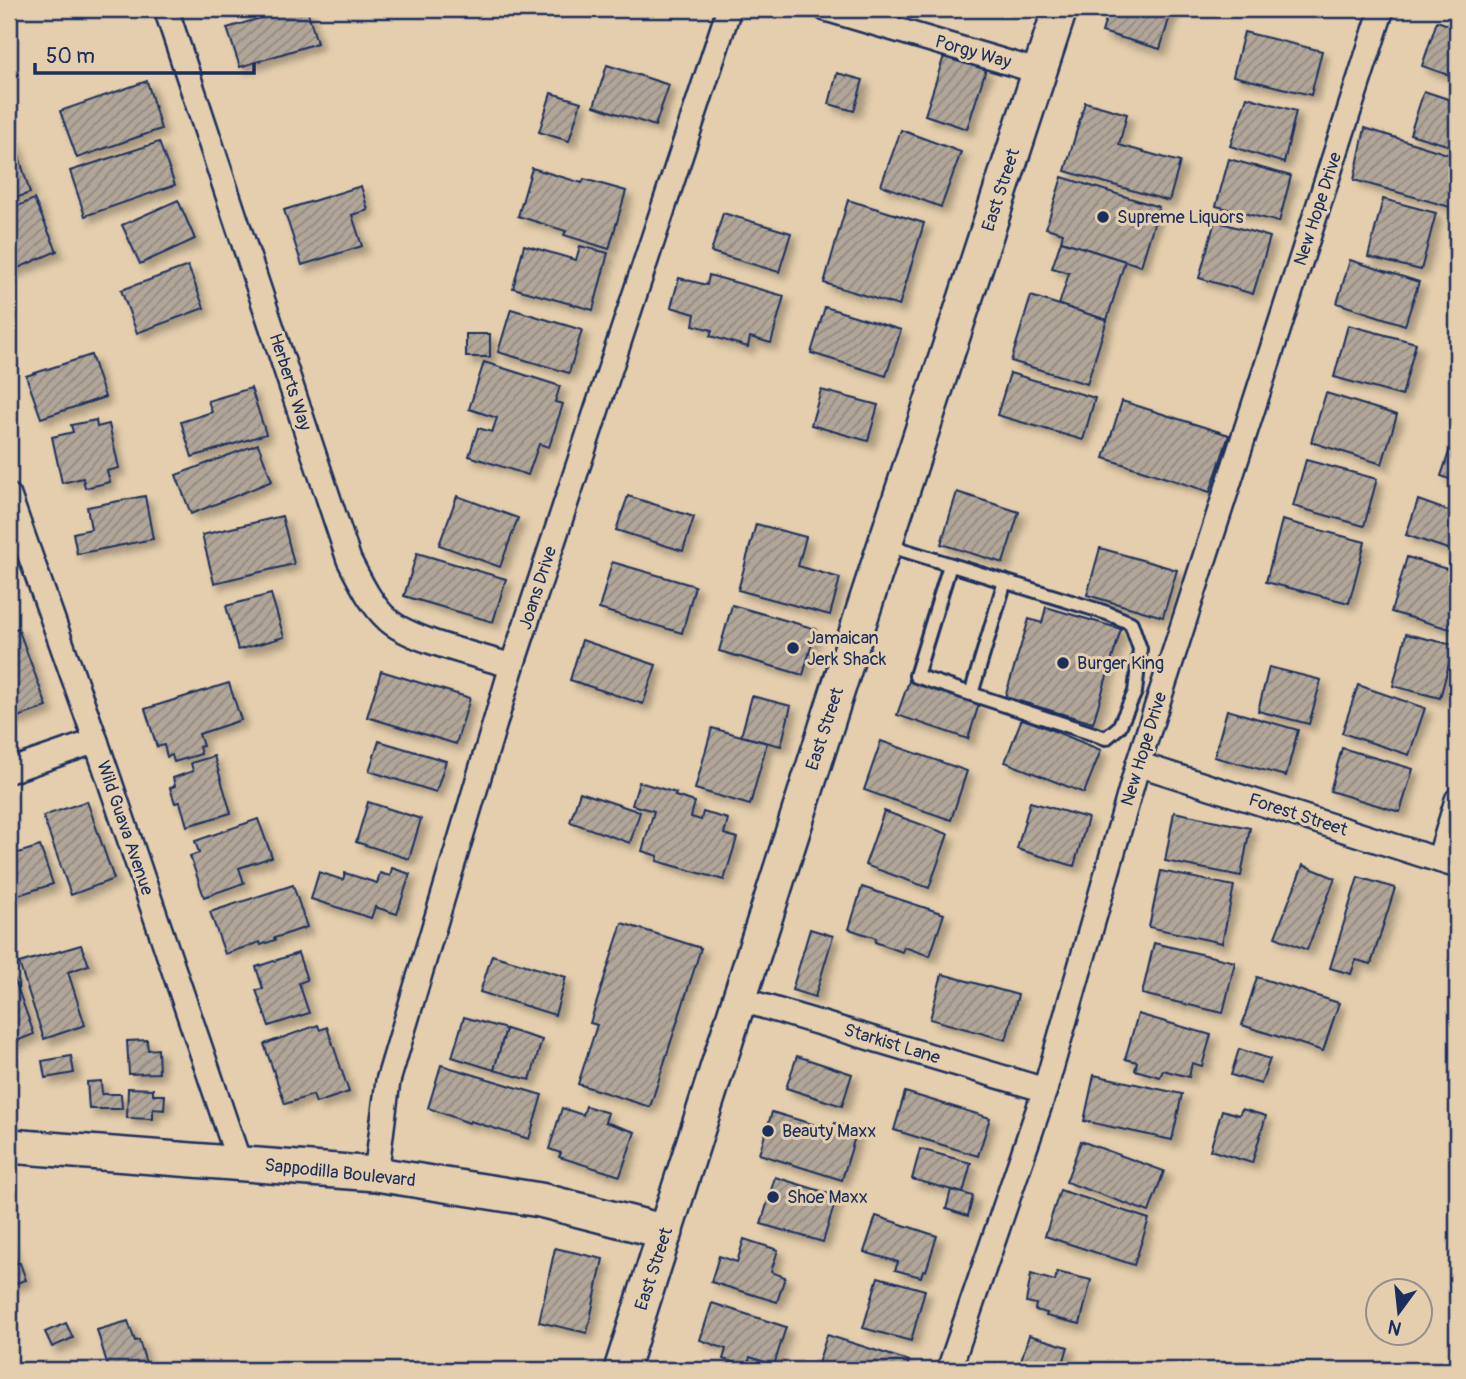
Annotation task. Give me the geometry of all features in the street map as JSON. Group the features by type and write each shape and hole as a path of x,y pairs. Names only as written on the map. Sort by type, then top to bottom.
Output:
{"main road":[{"name":"East Street","path":"621,1370 885,544 1060,9"},
{"name":"Sappodilla Boulevard","path":"9,1146 376,1174 540,1200 666,1232"}],"street":[{"name":"Herberts Way","path":"166,9 349,561 368,596 388,620 410,634 512,666"},
{"name":"Joans Drive","path":"376,1174 388,1081 512,666 729,9"},
{"name":"Porgy Way","path":"825,9 1040,72"},
{"name":"New Hope Drive","path":"948,1370 1045,1090 1138,764 1382,9"},
{"name":"Wild Guava Avenue","path":"9,496 96,741 239,1162"},
{"path":"9,771 96,741"},
{"name":"Forest Street","path":"1138,764 1448,863"},
{"path":"1448,863 1457,800"},
{"name":"Starkist Lane","path":"739,999 1045,1090"}],"lane":[{"path":"885,544 1131,623 1140,649 1135,692 1119,727 1106,738 916,676 950,565"},
{"path":"971,694 1005,581"}],"building":[{"path":"291,9 307,9 317,43 240,67 227,28"},
{"path":"1109,9 1172,9 1160,49 1102,32"},
{"path":"1437,21 1457,28 1457,78 1422,66"},
{"path":"1244,32 1322,51 1311,95 1233,76"},
{"path":"944,56 986,69 967,129 925,115"},
{"path":"607,65 669,85 655,126 594,106"},
{"path":"837,73 863,80 854,111 829,104"},
{"path":"147,81 161,129 77,158 60,111"},
{"path":"1424,91 1457,102 1457,148 1410,134"},
{"path":"551,93 581,102 569,141 539,132"},
{"path":"1247,97 1296,111 1284,163 1230,146"},
{"path":"1085,102 1127,114 1119,145 1180,162 1169,201 1065,171"},
{"path":"1365,128 1457,157 1457,209 1354,180"},
{"path":"901,130 961,152 941,207 881,185"},
{"path":"13,136 30,193 9,200 9,138"},
{"path":"159,142 175,185 85,216 70,171"},
{"path":"1229,159 1291,176 1279,222 1216,206"},
{"path":"532,168 582,183 584,179 626,191 609,249 564,235 566,231 518,216"},
{"name":"Supreme Liquors","path":"1062,177 1159,207 1141,266 1061,241 1063,233 1046,228"},
{"path":"361,186 368,210 352,215 362,246 302,265 284,210"},
{"path":"34,199 57,251 9,272 9,210"},
{"path":"1383,199 1436,213 1421,270 1368,257"},
{"path":"178,200 195,239 140,264 122,225"},
{"path":"848,200 924,223 899,306 824,283"},
{"path":"723,213 791,233 779,272 711,252"},
{"path":"1215,221 1270,237 1253,294 1199,278"},
{"path":"1061,241 1125,261 1107,320 1059,305 1069,273 1052,268"},
{"path":"524,245 576,260 580,246 608,253 593,310 513,288"},
{"path":"1350,260 1419,282 1405,325 1337,303"},
{"path":"188,266 204,308 137,333 121,290"},
{"path":"709,275 784,296 771,343 750,337 748,347 710,336 712,330 693,325 695,314 671,307 679,278 707,285"},
{"path":"1031,296 1107,320 1087,384 1011,361"},
{"path":"825,307 901,330 886,376 811,353"},
{"path":"511,309 582,330 569,373 498,352"},
{"path":"1348,325 1416,343 1402,396 1334,377"},
{"path":"466,334 490,334 490,357 466,357"},
{"path":"91,355 105,397 41,418 26,376"},
{"path":"484,362 560,386 555,402 563,404 549,447 539,444 528,475 469,456 478,428 492,432 497,418 469,409"},
{"path":"1010,373 1095,398 1083,440 997,415"},
{"path":"251,388 266,434 192,457 181,422 212,412 208,401"},
{"path":"821,390 878,405 868,441 811,425"},
{"path":"1326,393 1397,415 1382,464 1311,442"},
{"path":"1122,401 1229,435 1210,492 1104,458"},
{"path":"96,420 97,427 109,424 119,468 107,471 110,482 85,488 83,478 62,483 52,437 73,432 71,425"},
{"path":"1454,437 1457,438 1457,482 1441,476"},
{"path":"258,444 272,481 191,514 176,475"},
{"path":"1306,460 1377,479 1364,526 1293,506"},
{"path":"957,492 1019,512 1003,563 941,544"},
{"path":"145,496 153,539 77,554 73,533 91,529 87,507"},
{"path":"457,496 518,518 500,567 439,545"},
{"path":"628,496 694,517 683,551 616,530"},
{"path":"1418,500 1457,514 1457,552 1406,535"},
{"path":"282,516 294,564 214,583 202,535"},
{"path":"1282,520 1365,542 1349,603 1266,582"},
{"path":"756,524 806,537 798,566 840,578 830,615 738,590"},
{"path":"1100,548 1177,570 1163,617 1087,595"},
{"path":"417,553 506,579 493,622 404,596"},
{"path":"1407,557 1457,572 1457,631 1391,612"},
{"path":"612,562 695,586 682,633 599,609"},
{"path":"271,594 284,637 238,650 226,606"},
{"path":"732,605 816,629 803,675 719,651"},
{"name":"Burger King","path":"1046,607 1121,629 1093,723 1005,697 1029,619 1042,623"},
{"path":"18,628 47,707 9,720 9,631"},
{"path":"1406,634 1454,645 1440,698 1393,686"},
{"path":"582,640 656,665 643,704 570,680"},
{"path":"1269,667 1321,680 1309,724 1258,711"},
{"path":"381,671 470,698 456,744 367,717"},
{"path":"909,681 979,704 968,739 897,715"},
{"path":"229,683 241,720 199,734 203,746 199,747 201,754 174,762 172,755 167,757 164,745 157,747 145,709"},
{"path":"1358,685 1425,708 1409,755 1342,733"},
{"path":"752,696 791,706 781,746 741,736"},
{"path":"1227,710 1298,730 1286,776 1214,757"},
{"path":"1022,718 1101,750 1084,793 1005,762"},
{"path":"712,728 767,743 750,805 695,789"},
{"path":"379,741 446,761 436,792 369,771"},
{"path":"881,741 967,771 951,820 864,790"},
{"path":"1342,748 1413,769 1400,812 1330,791"},
{"path":"214,756 231,813 187,826 180,802 175,803 170,788 175,786 173,778 193,771 191,763"},
{"path":"639,782 695,802 691,817 701,820 703,812 728,819 724,834 737,838 724,880 657,861 658,856 642,851 654,811 632,805"},
{"path":"580,792 640,812 630,843 570,822"},
{"path":"87,801 114,879 71,895 43,816"},
{"path":"368,802 421,819 409,859 356,842"},
{"path":"1030,802 1088,818 1074,866 1017,849"},
{"path":"884,811 948,834 929,888 865,865"},
{"path":"1174,812 1250,828 1241,876 1165,861"},
{"path":"258,819 272,857 239,868 244,883 204,897 190,856 199,853 195,841"},
{"path":"9,846 12,855 40,846 53,884 9,898"},
{"path":"1303,865 1335,878 1307,950 1275,937"},
{"path":"392,868 410,874 397,914 375,907 371,918 311,899 319,872 343,880 345,873 377,883 380,873 390,876"},
{"path":"1161,871 1234,886 1222,943 1149,927"},
{"path":"1358,877 1395,888 1371,964 1356,960 1351,974 1330,968"},
{"path":"293,885 307,927 261,945 260,942 225,954 210,912"},
{"path":"862,887 944,914 930,956 904,947 902,952 875,942 876,938 849,929"},
{"path":"622,923 701,948 650,1107 578,1084 597,1025 590,1023"},
{"path":"810,929 833,936 815,997 792,990"},
{"path":"1154,943 1235,962 1223,1013 1142,994"},
{"path":"81,945 89,965 68,972 85,1025 44,1039 19,963"},
{"path":"298,953 307,980 299,983 309,1013 269,1026 256,990 263,989 256,967"},
{"path":"492,955 566,977 555,1015 480,992"},
{"path":"9,964 34,1034 9,1044"},
{"path":"942,974 1018,995 1006,1040 930,1019"},
{"path":"1257,977 1339,1003 1323,1051 1242,1025"},
{"path":"1138,1014 1211,1035 1202,1066 1192,1063 1189,1077 1163,1070 1160,1077 1135,1070 1137,1062 1125,1059"},
{"path":"464,1017 506,1029 494,1070 452,1057"},
{"path":"318,1025 320,1030 327,1027 349,1092 316,1103 313,1095 285,1104 264,1044"},
{"path":"506,1029 542,1040 530,1080 494,1070"},
{"path":"147,1040 148,1050 158,1049 159,1073 129,1074 127,1041"},
{"path":"1239,1049 1270,1059 1261,1084 1231,1075"},
{"path":"71,1056 74,1073 45,1078 42,1061"},
{"path":"797,1056 852,1074 842,1106 786,1088"},
{"path":"441,1065 542,1095 529,1139 470,1121 469,1123 428,1108"},
{"path":"1094,1075 1182,1094 1172,1140 1084,1121"},
{"path":"101,1081 102,1094 121,1094 122,1109 89,1109 87,1082"},
{"path":"128,1088 153,1089 153,1095 165,1095 164,1110 153,1109 153,1119 127,1118"},
{"path":"905,1092 990,1118 978,1156 894,1130"},
{"path":"586,1106 608,1113 605,1122 635,1132 620,1176 559,1157 561,1153 549,1149 562,1108 583,1115"},
{"path":"1242,1109 1266,1116 1252,1163 1210,1150 1222,1110 1239,1115"},
{"path":"772,1112 832,1130 835,1123 857,1130 842,1180 759,1154"},
{"path":"1081,1141 1164,1171 1149,1212 1066,1182"},
{"path":"920,1149 971,1163 963,1193 912,1179"},
{"path":"775,1177 837,1196 823,1242 761,1224"},
{"path":"951,1190 973,1196 968,1216 946,1209"},
{"path":"1060,1190 1149,1219 1134,1265 1045,1236"},
{"path":"876,1216 937,1236 926,1271 923,1270 921,1277 895,1270 898,1262 864,1252"},
{"path":"744,1239 778,1250 771,1272 785,1277 777,1302 711,1282 719,1256 737,1262"},
{"path":"9,1240 16,1263 20,1263 26,1280 9,1285"},
{"path":"555,1248 603,1259 587,1333 539,1322"},
{"path":"1057,1272 1091,1280 1080,1324 1046,1316 1047,1313 1035,1310 1036,1304 1026,1302 1031,1274 1055,1281"},
{"path":"878,1277 925,1290 911,1341 863,1328"},
{"path":"712,1303 786,1327 774,1365 750,1357 747,1367 723,1359 726,1349 700,1340"},
{"path":"128,1321 135,1341 139,1340 148,1370 109,1370 97,1330"},
{"path":"66,1323 73,1338 52,1347 45,1332"},
{"path":"827,1335 909,1361 906,1370 816,1370"},
{"path":"1029,1335 1068,1347 1061,1370 1018,1370"}],"place":[{"name":"Supreme Liquors","path":"1103,217"},
{"name":"Jamaican Jerk Shack","path":"793,648"},
{"name":"Burger King","path":"1063,663"},
{"name":"Beauty Maxx","path":"768,1131"},
{"name":"Shoe Maxx","path":"773,1197"}]}
